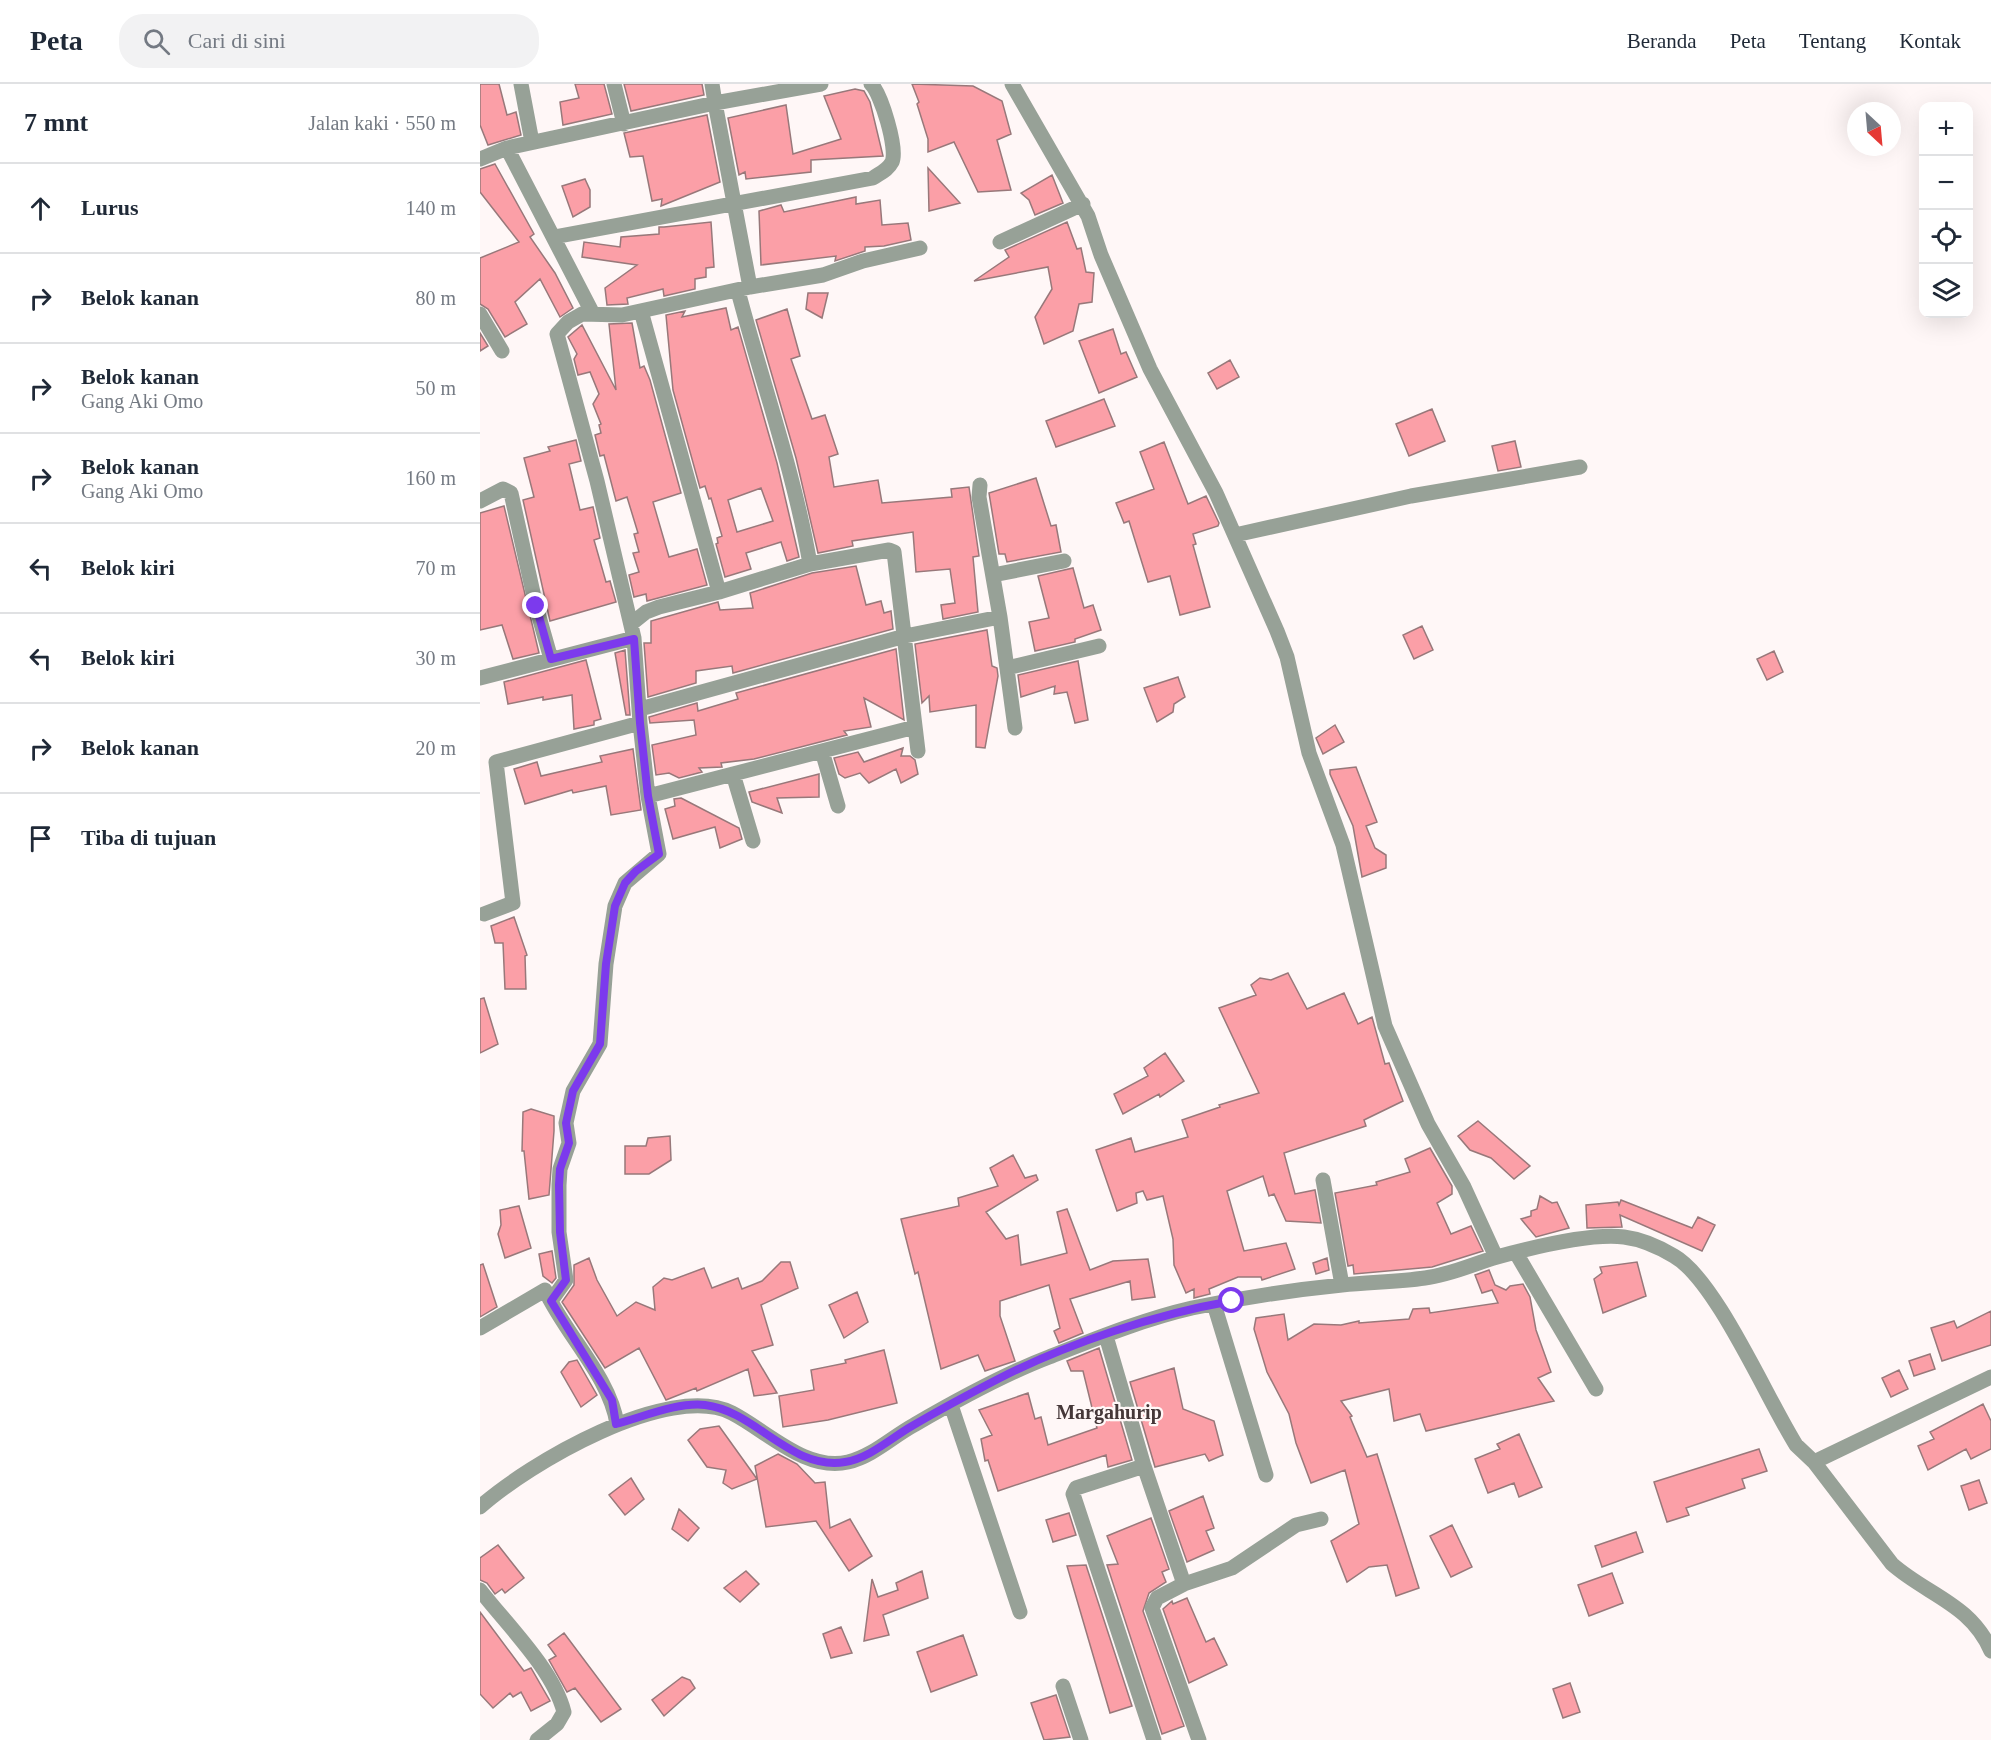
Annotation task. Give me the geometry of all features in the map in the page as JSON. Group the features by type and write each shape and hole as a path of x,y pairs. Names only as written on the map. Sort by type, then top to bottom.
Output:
{"street":[{"path":"521,84 532,142"},
{"path":"614,84 624,124"},
{"path":"712,84 734,205 744,289 761,377 796,488 810,564"},
{"path":"480,159 507,148 532,142 715,103 821,84"},
{"path":"554,237 873,178 887,170 894,152 880,98 871,84"},
{"path":"1012,84 1083,204 1150,369 1216,493 1287,657 1309,753 1343,845 1385,1026 1428,1124 1464,1187 1496,1257"},
{"path":"507,148 593,314"},
{"path":"1000,242 1083,204"},
{"path":"480,1328 548,1295 566,1280 559,1220 560,1169 569,1143 566,1123 573,1091 600,1044 606,964 615,906 625,883 636,871 659,854 648,796 633,631 597,481 557,342 559,329 582,314 622,315 823,275 863,261 920,248"},
{"path":"641,311 719,592"},
{"path":"480,314 502,351"},
{"path":"1235,535 1411,496 1580,467"},
{"path":"980,485 979,497 1000,617 1015,728"},
{"path":"480,501 503,489 511,493 536,606 551,659"},
{"path":"480,678 551,659 633,631 645,612 659,607 719,592 810,564 889,550 894,552 918,751"},
{"path":"993,575 1064,561"},
{"path":"484,914 513,903 496,762 905,636 1000,617"},
{"path":"1007,668 1099,646"},
{"path":"648,796 915,727"},
{"path":"822,751 837,806"},
{"path":"733,774 753,841"},
{"path":"1323,1180 1342,1285"},
{"path":"480,1507 496,1494 577,1442 616,1424 688,1406 704,1405 731,1413 788,1448 815,1460 832,1463 847,1462 877,1449 1010,1373 1106,1336 1186,1310 1342,1285 1428,1278 1496,1257 1571,1241 1623,1237 1677,1257 1700,1280 1796,1445 1814,1462 1892,1564 1907,1577 1936,1592 1964,1613 1985,1638 1991,1651"},
{"path":"1515,1253 1596,1389"},
{"path":"548,1295 612,1400 616,1424"},
{"path":"1214,1304 1266,1475"},
{"path":"1106,1336 1144,1466 1184,1584"},
{"path":"1814,1462 1991,1377"},
{"path":"951,1405 1020,1612"},
{"path":"1144,1466 1076,1488 1073,1494 1154,1740"},
{"path":"1199,1740 1152,1608 1157,1598 1184,1584 1232,1568 1296,1525 1321,1519"},
{"path":"480,1590 519,1638 561,1699 564,1712 557,1724 537,1740"},
{"path":"1063,1686 1081,1740"}],"building":[{"path":"480,84 499,84 507,115 516,112 521,135 488,145 480,125"},
{"path":"575,84 604,84 612,114 563,125 560,102 579,98"},
{"path":"624,84 702,84 704,95 631,111"},
{"path":"912,84 973,86 1002,101 1011,134 997,140 1011,190 978,192 954,142 928,152 928,139"},
{"path":"855,89 864,91 870,102 883,156 811,160 811,172 746,179 745,172 739,175 728,118 786,105 793,154 841,139 824,96"},
{"path":"707,115 720,182 661,206 662,199 652,201 643,156 630,157 624,133"},
{"path":"495,164 534,234 530,237 555,273 573,308 560,317 540,279 515,302 527,324 505,337 488,309 480,304 480,258 519,242 480,192 480,169"},
{"path":"928,168 960,203 929,211"},
{"path":"1052,175 1063,203 1035,215 1029,200 1021,193"},
{"path":"585,179 590,190 590,207 573,217 562,186"},
{"path":"856,197 856,204 880,200 882,225 908,223 911,240 884,246 865,247 865,251 835,261 836,256 761,265 759,211 781,205 784,212"},
{"path":"711,222 714,267 706,268 706,277 695,279 695,289 664,296 663,289 627,298 628,304 607,305 605,288 637,265 582,257 584,242 620,247 621,237 659,234 659,227"},
{"path":"1067,222 1077,249 1081,248 1086,272 1094,273 1092,302 1079,304 1073,331 1044,344 1035,317 1052,289 1048,267 974,281 1009,257 1005,250"},
{"path":"808,293 828,293 822,318 806,309"},
{"path":"726,308 731,330 738,327 777,463 799,557 787,561 781,542 746,553 751,569 725,577 716,544 718,543 717,538 722,536 711,498 709,499 705,486 700,488 673,390 666,315 685,311 682,317","holes":["761,488 773,521 737,532 728,500"]},
{"path":"787,309 800,356 791,359 812,419 825,415 838,454 829,457 834,487 878,480 882,503 952,497 951,489 969,487 979,556 973,557 978,612 943,619 941,605 955,603 950,569 916,572 913,532 852,541 853,546 818,553 796,458 756,320"},
{"path":"632,323 640,368 644,366 650,380 681,493 653,502 669,557 697,549 707,585 647,601 646,594 634,597 629,575 639,572 633,553 639,552 634,534 638,533 627,497 616,501 604,455 600,456 595,435 601,433 599,425 601,424 593,404 599,394 590,372 578,375 574,359 577,354 568,337 582,325 616,390 609,324"},
{"path":"1113,329 1121,354 1126,352 1137,377 1099,393 1079,341"},
{"path":"480,333 488,346 480,351"},
{"path":"1230,360 1239,377 1217,389 1208,373"},
{"path":"1104,399 1115,426 1056,447 1046,421"},
{"path":"1432,409 1445,441 1409,456 1396,424"},
{"path":"576,440 581,461 569,464 580,510 593,507 600,538 594,540 606,582 610,581 616,602 550,621 523,500 534,497 524,458 550,451 548,447"},
{"path":"1515,441 1521,467 1498,471 1492,446"},
{"path":"1164,442 1188,504 1206,496 1219,523 1218,526 1193,534 1196,544 1193,545 1210,607 1180,615 1170,576 1148,582 1129,521 1124,523 1116,503 1154,489 1140,452"},
{"path":"1036,478 1051,526 1056,525 1061,552 1007,562 1005,554 999,554 989,493"},
{"path":"504,506 539,653 513,659 502,625 480,630 480,513"},
{"path":"856,566 866,605 881,601 884,613 891,611 893,629 733,673 732,666 696,671 696,683 648,697 644,643 651,643 651,621 718,602 720,610 753,608 750,593 812,573"},
{"path":"1073,568 1084,608 1093,605 1101,630 1075,639 1075,642 1035,651 1029,622 1049,618 1038,576"},
{"path":"1422,626 1433,650 1414,659 1403,635"},
{"path":"987,630 992,666 997,668 998,676 985,748 976,747 976,705 930,712 929,696 922,703 915,644"},
{"path":"896,649 904,720 864,698 871,727 844,731 847,735 754,759 721,763 722,767 699,768 702,772 679,778 669,773 656,775 652,745 696,735 694,720 650,723 649,717 697,703 698,711 738,699 736,693"},
{"path":"625,650 630,715 626,715 615,653"},
{"path":"1774,651 1783,672 1767,680 1757,659"},
{"path":"586,660 601,719 594,721 594,725 574,729 572,695 543,700 543,697 508,704 504,682"},
{"path":"1078,661 1088,720 1075,723 1067,692 1054,694 1055,686 1021,697 1018,675"},
{"path":"1178,677 1185,697 1174,704 1173,712 1157,722 1144,688"},
{"path":"1335,725 1344,742 1323,754 1316,738"},
{"path":"903,748 901,756 910,756 915,760 918,774 901,783 896,769 869,783 860,773 845,778 839,774 834,758 858,752 864,762"},
{"path":"633,749 641,810 611,815 606,786 573,793 572,790 525,804 514,769 537,762 541,776 602,762 600,756"},
{"path":"1356,767 1377,822 1366,826 1375,848 1386,855 1386,868 1362,877 1353,826 1330,774 1330,770"},
{"path":"819,774 819,797 777,798 782,813 752,802 749,792"},
{"path":"681,798 739,828 742,839 720,848 715,827 673,839 665,809 675,806 674,799"},
{"path":"514,917 527,955 525,956 526,989 505,989 503,943 495,943 491,926"},
{"path":"1288,973 1307,1009 1344,993 1358,1024 1372,1017 1385,1064 1389,1063 1403,1101 1364,1120 1366,1126 1284,1153 1295,1194 1315,1190 1321,1223 1286,1221 1274,1194 1269,1196 1263,1176 1227,1191 1244,1251 1286,1243 1295,1269 1262,1280 1261,1277 1238,1277 1209,1289 1210,1294 1194,1298 1194,1289 1186,1293 1174,1265 1173,1239 1163,1196 1147,1200 1143,1191 1136,1193 1137,1203 1117,1211 1096,1150 1131,1138 1135,1152 1188,1137 1182,1120 1220,1107 1219,1105 1259,1093 1219,1008 1256,995 1251,985 1260,978 1271,980"},
{"path":"484,998 498,1044 480,1053 480,999"},
{"path":"1165,1053 1184,1081 1160,1097 1159,1094 1123,1114 1114,1094 1148,1076 1144,1068"},
{"path":"531,1109 554,1116 554,1131 549,1195 529,1199 524,1151 522,1151 523,1112"},
{"path":"1478,1121 1530,1166 1514,1179 1491,1158 1470,1150 1458,1136"},
{"path":"670,1136 671,1160 649,1174 625,1174 625,1146 646,1146 648,1138"},
{"path":"1430,1148 1452,1186 1452,1194 1437,1203 1451,1234 1471,1226 1483,1251 1432,1267 1354,1274 1353,1265 1348,1266 1335,1193 1377,1185 1376,1182 1410,1172 1405,1159"},
{"path":"1013,1155 1025,1178 1036,1175 1038,1180 986,1212 1006,1239 1018,1235 1021,1265 1067,1253 1057,1212 1067,1209 1090,1270 1113,1261 1148,1259 1155,1297 1132,1300 1130,1281 1070,1299 1083,1333 1059,1343 1054,1331 1060,1328 1049,1285 1000,1301 1000,1316 1015,1361 985,1371 978,1355 941,1369 918,1272 915,1274 901,1219 959,1206 958,1198 998,1186 990,1168"},
{"path":"1540,1196 1552,1203 1557,1202 1569,1228 1536,1237 1521,1219 1531,1216 1531,1211 1537,1209"},
{"path":"1621,1200 1692,1228 1698,1217 1715,1225 1702,1251 1620,1215 1622,1227 1587,1228 1586,1205 1618,1202 1619,1205"},
{"path":"519,1206 531,1248 505,1258 498,1234 501,1225 500,1210"},
{"path":"552,1251 556,1278 552,1283 543,1276 539,1254"},
{"path":"589,1258 597,1280 617,1316 636,1302 655,1310 653,1287 664,1278 672,1280 704,1268 712,1288 738,1278 742,1289 762,1281 781,1262 790,1262 798,1288 761,1305 773,1345 752,1351 777,1393 754,1396 748,1369 697,1391 696,1388 666,1400 639,1348 605,1368 562,1302 574,1285 574,1265"},
{"path":"1327,1258 1329,1270 1316,1274 1313,1263"},
{"path":"1637,1262 1646,1296 1603,1313 1594,1279 1602,1273 1600,1267"},
{"path":"483,1264 497,1307 480,1317 480,1265"},
{"path":"1489,1270 1495,1285 1506,1290 1510,1286 1523,1284 1530,1297 1536,1330 1551,1372 1538,1378 1554,1401 1426,1431 1420,1414 1394,1421 1389,1389 1341,1401 1352,1416 1350,1417 1367,1457 1377,1454 1419,1588 1396,1596 1387,1565 1369,1567 1347,1582 1331,1541 1359,1524 1345,1470 1311,1483 1296,1443 1289,1414 1267,1372 1254,1329 1256,1318 1284,1314 1288,1340 1314,1324 1341,1325 1359,1321 1359,1323 1409,1319 1413,1309 1429,1308 1430,1313 1498,1303 1492,1290 1482,1293 1475,1275"},
{"path":"857,1292 868,1322 844,1338 829,1305"},
{"path":"1991,1311 1991,1345 1942,1361 1931,1328 1954,1321 1957,1328"},
{"path":"1099,1348 1132,1460 1108,1467 1106,1455 998,1491 988,1460 985,1461 981,1439 992,1435 979,1410 1028,1393 1035,1419 1041,1417 1048,1445 1097,1428 1083,1371 1071,1371 1067,1361"},
{"path":"884,1350 897,1403 828,1420 783,1427 779,1396 814,1390 811,1370 846,1363 845,1360"},
{"path":"1930,1354 1935,1369 1914,1376 1909,1361"},
{"path":"577,1360 597,1395 581,1407 561,1372 569,1362"},
{"path":"1174,1368 1183,1409 1214,1421 1223,1455 1209,1461 1205,1454 1155,1467 1130,1382"},
{"path":"1899,1370 1908,1389 1891,1397 1882,1378"},
{"path":"1983,1404 1991,1421 1991,1449 1971,1459 1966,1449 1928,1470 1918,1446 1934,1439 1930,1432"},
{"path":"719,1426 757,1479 732,1489 723,1483 726,1470 707,1467 688,1440 700,1429"},
{"path":"1519,1434 1542,1487 1519,1497 1514,1483 1488,1493 1475,1459 1500,1449 1497,1444"},
{"path":"1759,1449 1767,1471 1742,1479 1745,1488 1686,1508 1689,1515 1667,1522 1654,1482"},
{"path":"778,1454 797,1464 815,1483 825,1482 830,1528 850,1519 872,1556 849,1571 816,1521 766,1527 755,1466"},
{"path":"631,1478 644,1499 625,1515 609,1495"},
{"path":"1979,1480 1987,1503 1969,1510 1961,1486"},
{"path":"1203,1496 1214,1528 1206,1531 1214,1550 1187,1562 1169,1511"},
{"path":"679,1509 699,1528 688,1541 672,1529"},
{"path":"1069,1513 1076,1535 1053,1542 1046,1520"},
{"path":"1151,1518 1169,1569 1162,1572 1166,1582 1149,1593 1143,1611 1184,1726 1162,1734 1107,1565 1118,1564 1107,1536"},
{"path":"1452,1525 1472,1567 1451,1577 1430,1536"},
{"path":"1636,1532 1643,1552 1602,1567 1595,1546"},
{"path":"498,1545 524,1578 505,1593 502,1589 495,1594 487,1583 480,1580 480,1558"},
{"path":"1086,1565 1132,1706 1110,1713 1067,1566"},
{"path":"746,1571 759,1584 740,1602 724,1588"},
{"path":"922,1571 928,1598 883,1615 889,1635 864,1641 872,1579 878,1597 898,1590 896,1583"},
{"path":"1612,1573 1623,1603 1589,1616 1578,1585"},
{"path":"1187,1598 1206,1642 1214,1638 1227,1665 1189,1683 1163,1609 1172,1601 1173,1604"},
{"path":"480,1612 524,1671 531,1668 550,1701 531,1711 521,1692 513,1697 510,1693 493,1708 480,1694"},
{"path":"841,1627 852,1653 831,1658 823,1634"},
{"path":"564,1633 621,1709 601,1722 575,1688 567,1692 549,1660 556,1656 548,1645"},
{"path":"963,1635 977,1675 931,1692 917,1652"},
{"path":"682,1677 690,1680 695,1688 664,1716 652,1700"},
{"path":"1570,1683 1580,1712 1563,1718 1553,1689"},
{"path":"1056,1695 1070,1737 1044,1740 1031,1703"}],"district":[{"name":"Margahurip","path":"1109,1412"}],"route":[{"path":"536,606 551,659 634,639 648,796 659,848 656,858 636,871 625,883 615,906 606,964 600,1044 573,1091 566,1123 569,1143 560,1169 560,1232 566,1280 551,1301 612,1400 616,1424 688,1406 704,1405 731,1413 788,1448 815,1460 832,1463 847,1462 877,1449 911,1426 1001,1377 1046,1358 1186,1310 1232,1301"}]}
